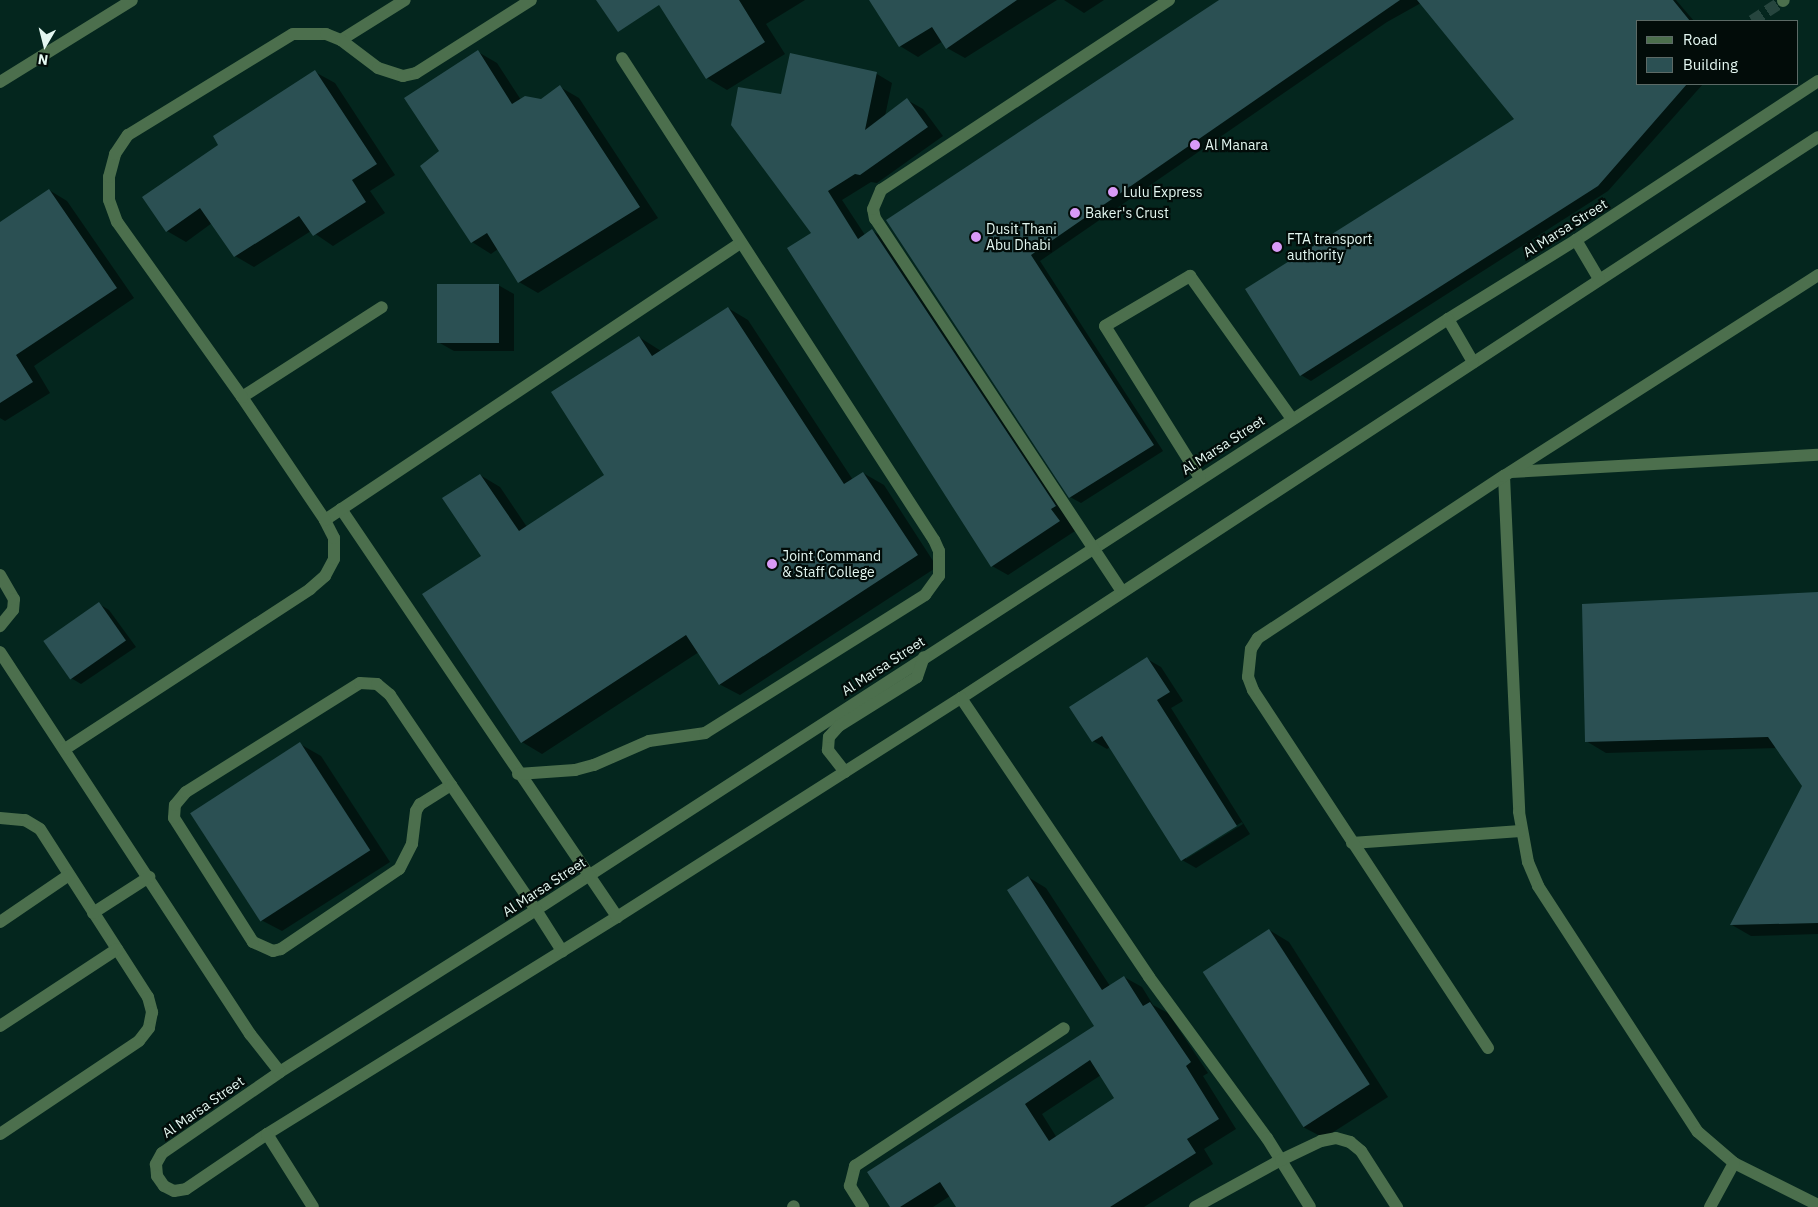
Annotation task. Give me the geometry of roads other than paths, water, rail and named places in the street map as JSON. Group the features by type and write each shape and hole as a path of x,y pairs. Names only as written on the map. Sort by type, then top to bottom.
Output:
{"street":[{"path":"0,82 132,0"},
{"path":"340,40 405,0"},
{"path":"65,749 325,576 334,558 334,538 325,520 242,397 117,222 109,200 109,176 115,154 128,134 293,34 309,31 340,40 378,68 403,76 416,73 531,0"},
{"path":"1121,590 875,219 873,209 881,190 1170,0"},
{"path":"518,774 575,770 649,741 705,733 925,595 939,576 940,551 934,540 622,58"},
{"name":"Al Marsa Street","path":"1818,81 1576,240 1292,418 536,910 280,1072 162,1154 156,1164 157,1176 169,1188 186,1189 267,1134 562,951 961,698 1121,590 1818,137"},
{"path":"1576,240 1599,279"},
{"path":"325,520 740,243"},
{"path":"1488,1048 1253,690 1248,670 1251,649 1258,638 1507,474 1818,275"},
{"path":"1200,478 1105,326 1190,276 1292,418"},
{"path":"242,397 382,306"},
{"path":"1448,319 1473,362"},
{"path":"1507,474 1818,455"},
{"path":"1507,474 1521,831 1528,862 1538,886 1683,1113 1715,1149 1734,1163 1818,1206"},
{"path":"341,509 616,917"},
{"path":"0,575 14,599 13,610 0,626"},
{"path":"0,652 250,1034 280,1072"},
{"path":"845,772 828,750 829,737 839,726 917,677 924,657"},
{"path":"451,785 420,804 416,810 412,844 400,869 281,949 273,951 253,942 174,818 175,805 186,792 360,683 369,682 384,688 451,785 536,910 562,951"},
{"path":"961,698 1149,976 1240,1098 1310,1207"},
{"path":"0,818 25,820 40,829 148,997 152,1012 149,1028 139,1041 0,1134"},
{"path":"1352,843 1521,831"},
{"path":"0,922 70,875"},
{"path":"94,912 149,877"},
{"path":"0,1026 117,949"},
{"path":"863,1207 850,1186 855,1166 1064,1028"},
{"path":"267,1134 313,1207"},
{"path":"1195,1207 1281,1160 1321,1141 1336,1138 1350,1142 1361,1151 1397,1207"},
{"path":"1710,1207 1734,1163"}],"tunnel":[{"path":"1754,20 1783,1"}],"place":[{"name":"Al Manara","path":"1195,145"},
{"name":"Lulu Express","path":"1113,192"},
{"name":"Baker's Crust","path":"1075,213"},
{"name":"Dusit Thani Abu Dhabi","path":"976,237"},
{"name":"FTA transport authority","path":"1277,247"},
{"name":"Joint Command & Staff College","path":"772,564"}]}
